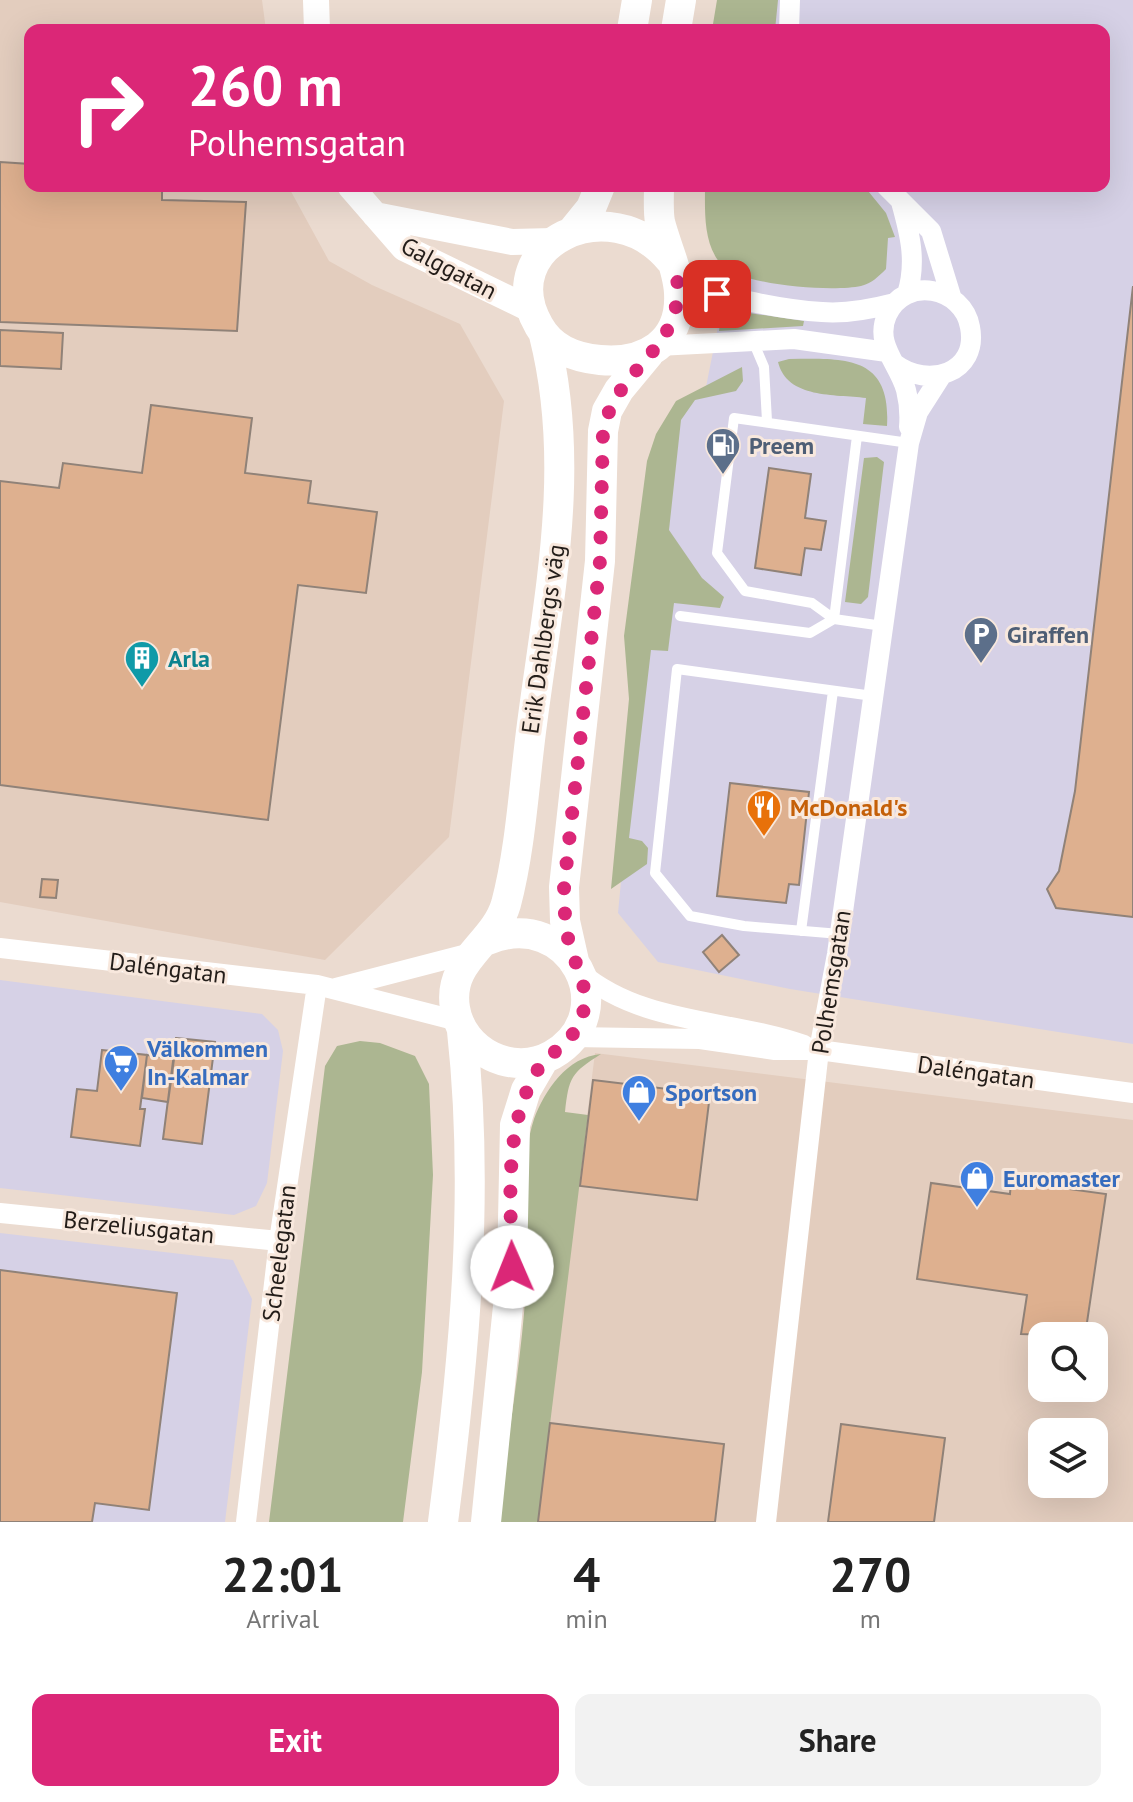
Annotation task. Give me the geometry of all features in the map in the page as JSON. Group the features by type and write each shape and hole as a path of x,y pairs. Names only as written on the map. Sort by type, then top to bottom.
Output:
{"main road":[{"path":"633,24 637,0"},
{"path":"677,24 681,0"},
{"name":"Erik Dahlbergs väg","path":"443,1522 465,1309 470,1126 455,985 505,907 560,514 560,414 531,279 543,252 591,208 598,192"},
{"name":"Erik Dahlbergs väg","path":"572,1037 579,1026 585,999 565,921 564,887 600,561 600,449 607,411 619,390 653,351 677,314 674,268 659,219 659,192"},
{"path":"564,235 604,226 633,232 652,241 674,268"},
{"path":"538,323 566,351 597,360 627,362 653,351"},
{"path":"480,946 503,933 535,933 564,949 577,966"},
{"path":"460,1026 484,1053 498,1060 513,1063 544,1059"},
{"path":"486,1522 512,1267 515,1125 526,1090 544,1059 572,1037"}],"street":[{"path":"316,0 317,24"},
{"path":"789,24 790,0"},
{"name":"Galggatan","path":"355,192 396,241 420,258 538,323"},
{"path":"653,351 753,339 845,343 891,358 921,378 941,376 958,366 969,349 971,329 965,311 951,296 931,231 892,192"},
{"path":"891,358 883,334 887,315 901,298 913,273 911,243 901,202"},
{"name":"Galggatan","path":"375,215 512,242 564,235"},
{"path":"674,268 717,294 821,312 867,310 933,290 951,296"},
{"name":"Polhemsgatan","path":"891,358 906,389 909,443"},
{"name":"Polhemsgatan","path":"766,1522 819,1050 840,934 909,443 918,412 941,376"},
{"name":"Daléngatan","path":"327,986 480,946"},
{"name":"Daléngatan","path":"0,948 327,986 460,1026"},
{"name":"Daléngatan","path":"577,966 613,997 645,1008 775,1034 819,1050"},
{"name":"Scheelegatan","path":"246,1522 279,1241 327,986"},
{"name":"Daléngatan","path":"572,1037 700,1039 775,1050 819,1050 1133,1093"},
{"name":"Berzeliusgatan","path":"0,1213 279,1241"}],"lane":[{"path":"753,339 764,367 767,421"},
{"path":"883,626 834,619 812,603 745,591 717,553 734,418 909,443"},
{"path":"834,619 857,436"},
{"path":"680,616 810,633 834,619"},
{"path":"840,934 744,926 690,916 655,873 677,669 873,696"},
{"path":"801,931 833,691"}],"shaded area":[{"path":"0,0 262,0 265,24 24,24 24,192 291,192 329,261 372,285 460,324 504,401 449,837 325,960 0,902"},
{"path":"729,0 1133,0 1133,1044 790,989 658,962 618,913 638,703 674,414 705,392 732,256 720,192 1110,192 1110,24 727,24"},
{"path":"0,980 262,1014 278,1030 283,1051 267,1183 256,1206 234,1215 0,1188"},
{"path":"595,1053 1133,1120 1133,1522 536,1522"},
{"path":"0,1233 233,1260 252,1299 225,1522 0,1522"}],"green space":[{"path":"717,0 778,0 776,24 713,24"},
{"path":"705,192 869,192 886,213 895,237 888,238 886,269 865,285 848,288 788,286 747,278 721,264 711,247"},
{"path":"722,309 804,321 803,326 719,331"},
{"path":"789,359 847,361 873,374 882,386 887,426 863,424 866,398 827,395 791,383 778,362"},
{"path":"742,367 743,381 736,391 695,400 681,420 669,530 702,578 724,597 720,608 674,603 668,651 651,650 629,838 642,841 648,848 647,864 611,889 629,699 624,636 647,461 656,434 676,401"},
{"path":"877,457 884,462 868,597 861,604 845,602 864,458"},
{"path":"360,1041 380,1043 415,1056 429,1084 433,1175 422,1372 403,1522 269,1522 325,1066 337,1046"},
{"path":"601,1054 577,1071 566,1100 565,1112 588,1115 538,1522 498,1522 525,1298 529,1136 551,1086 578,1061"}],"building":[{"path":"0,162 24,164 24,192 162,192 162,200 246,202 237,331 0,322"},
{"path":"1133,286 1133,917 1056,908 1047,889 1059,871 1075,791"},
{"path":"0,330 63,333 61,369 0,366"},
{"name":"Arla","path":"151,405 252,418 245,473 311,481 308,503 377,512 366,593 298,585 268,820 0,785 0,481 59,488 63,463 142,473"},
{"path":"769,468 811,474 805,518 826,521 821,550 805,548 801,575 755,568"},
{"name":"McDonald's","path":"730,783 809,792 799,885 789,884 786,903 717,896"},
{"path":"42,879 58,880 56,898 40,897"},
{"path":"722,935 739,955 719,972 703,952"},
{"path":"176,1038 215,1042 202,1144 163,1139"},
{"path":"102,1050 147,1055 140,1109 145,1109 140,1146 71,1137 77,1089 97,1091"},
{"path":"147,1055 174,1059 168,1102 142,1098"},
{"path":"593,1080 710,1094 697,1200 580,1186"},
{"path":"1011,1181 1106,1194 1087,1322 1028,1322 1028,1334 1021,1334 1027,1295 917,1279 931,1183 1010,1194"},
{"path":"0,1270 177,1293 149,1510 95,1503 92,1522 0,1522"},
{"path":"550,1423 724,1444 715,1522 538,1522"},
{"path":"841,1424 945,1438 934,1522 828,1522"}],"place":[{"name":"Preem","path":"723,476"},
{"name":"Giraffen","path":"981,665"},
{"name":"Arla","path":"142,689"},
{"name":"McDonald's","path":"764,838"},
{"name":"Välkommen In-Kalmar","path":"121,1093"},
{"name":"Sportson","path":"639,1123"},
{"name":"Euromaster","path":"977,1209"}],"route":[{"path":"512,1267 513,1140 519,1110 526,1090 544,1059 564,1046 579,1026 585,999 585,986 568,941 564,887 600,561 600,449 607,411 619,390 670,332 677,314 677,277 717,294"}]}
